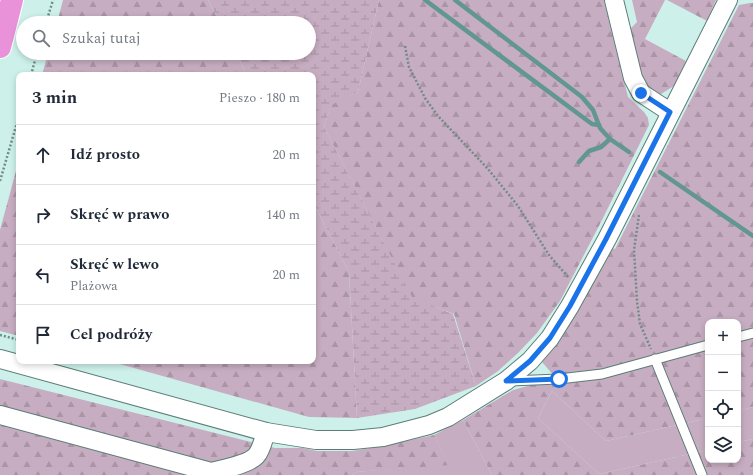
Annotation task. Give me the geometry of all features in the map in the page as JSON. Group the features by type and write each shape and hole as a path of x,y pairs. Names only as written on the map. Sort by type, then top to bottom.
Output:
{"highway":[{"path":"0,47 12,0"}],"street":[{"path":"614,0 633,78 641,93 670,112"},
{"path":"19,364 266,432 316,440 353,440 383,437 448,417 506,381 530,361 550,338 570,306 606,239 728,0"},
{"path":"0,359 16,363"},
{"path":"0,415 211,472 232,467 255,457 262,446 266,432"}],"lane":[{"path":"741,336 753,333"},
{"path":"506,381 559,379 602,374 705,346"},
{"path":"655,359 702,475"}],"path":[{"path":"48,16 53,0"},
{"path":"405,46 409,67 425,98 438,116 488,168 518,206 549,255 573,282"},
{"path":"32,72 35,60"},
{"path":"0,181 16,126"},
{"path":"639,212 634,250 636,301 640,324 655,359"},
{"path":"0,335 16,339"}],"green space":[{"path":"63,0 208,0 216,16 59,16"},
{"path":"208,0 379,0 358,92 331,105 324,127 412,297 453,314 476,386 415,409 357,418 349,272 316,208 316,72 246,72 240,60 316,60 316,16 216,16"},
{"path":"379,0 604,0 628,97 644,112 648,118 649,125 560,301 537,333 518,353 498,371 476,386 454,314 412,298 324,127 331,104 358,92"},
{"path":"632,0 665,0 645,39 686,61 674,86 661,94 653,92 642,80 638,72 628,31 637,22"},
{"path":"667,0 716,0 707,21"},
{"path":"753,3 753,407 741,410 741,319 705,319 705,419 606,441 552,391 538,418 599,474 705,451 705,463 741,463 741,441 753,439 753,475 492,475 463,420 513,390 531,385 553,384 554,376 542,362 559,342 612,248 615,249 739,5"},
{"path":"46,60 240,60 246,72 43,72"},
{"path":"16,171 16,335 0,331 0,230"},
{"path":"316,208 349,272 357,418 309,417 120,364 316,364"},
{"path":"0,379 275,448 303,448 317,451 352,451 384,446 434,435 449,465 356,472 352,475 0,475"},
{"path":"552,391 606,441 705,419 705,451 599,474 538,418"},
{"path":"753,407 753,439 741,441 741,410"},
{"path":"463,420 492,475 352,475 356,472 448,464 434,435"}],"waterway":[{"path":"425,0 592,124 599,125"},
{"path":"455,0 582,97 593,110 600,128 610,139 629,152"},
{"path":"579,162 589,151 601,147 610,139"},
{"path":"660,172 753,236"}],"route":[{"path":"559,379 506,381 530,361 550,338 570,306 606,239 670,112 641,93"}]}
